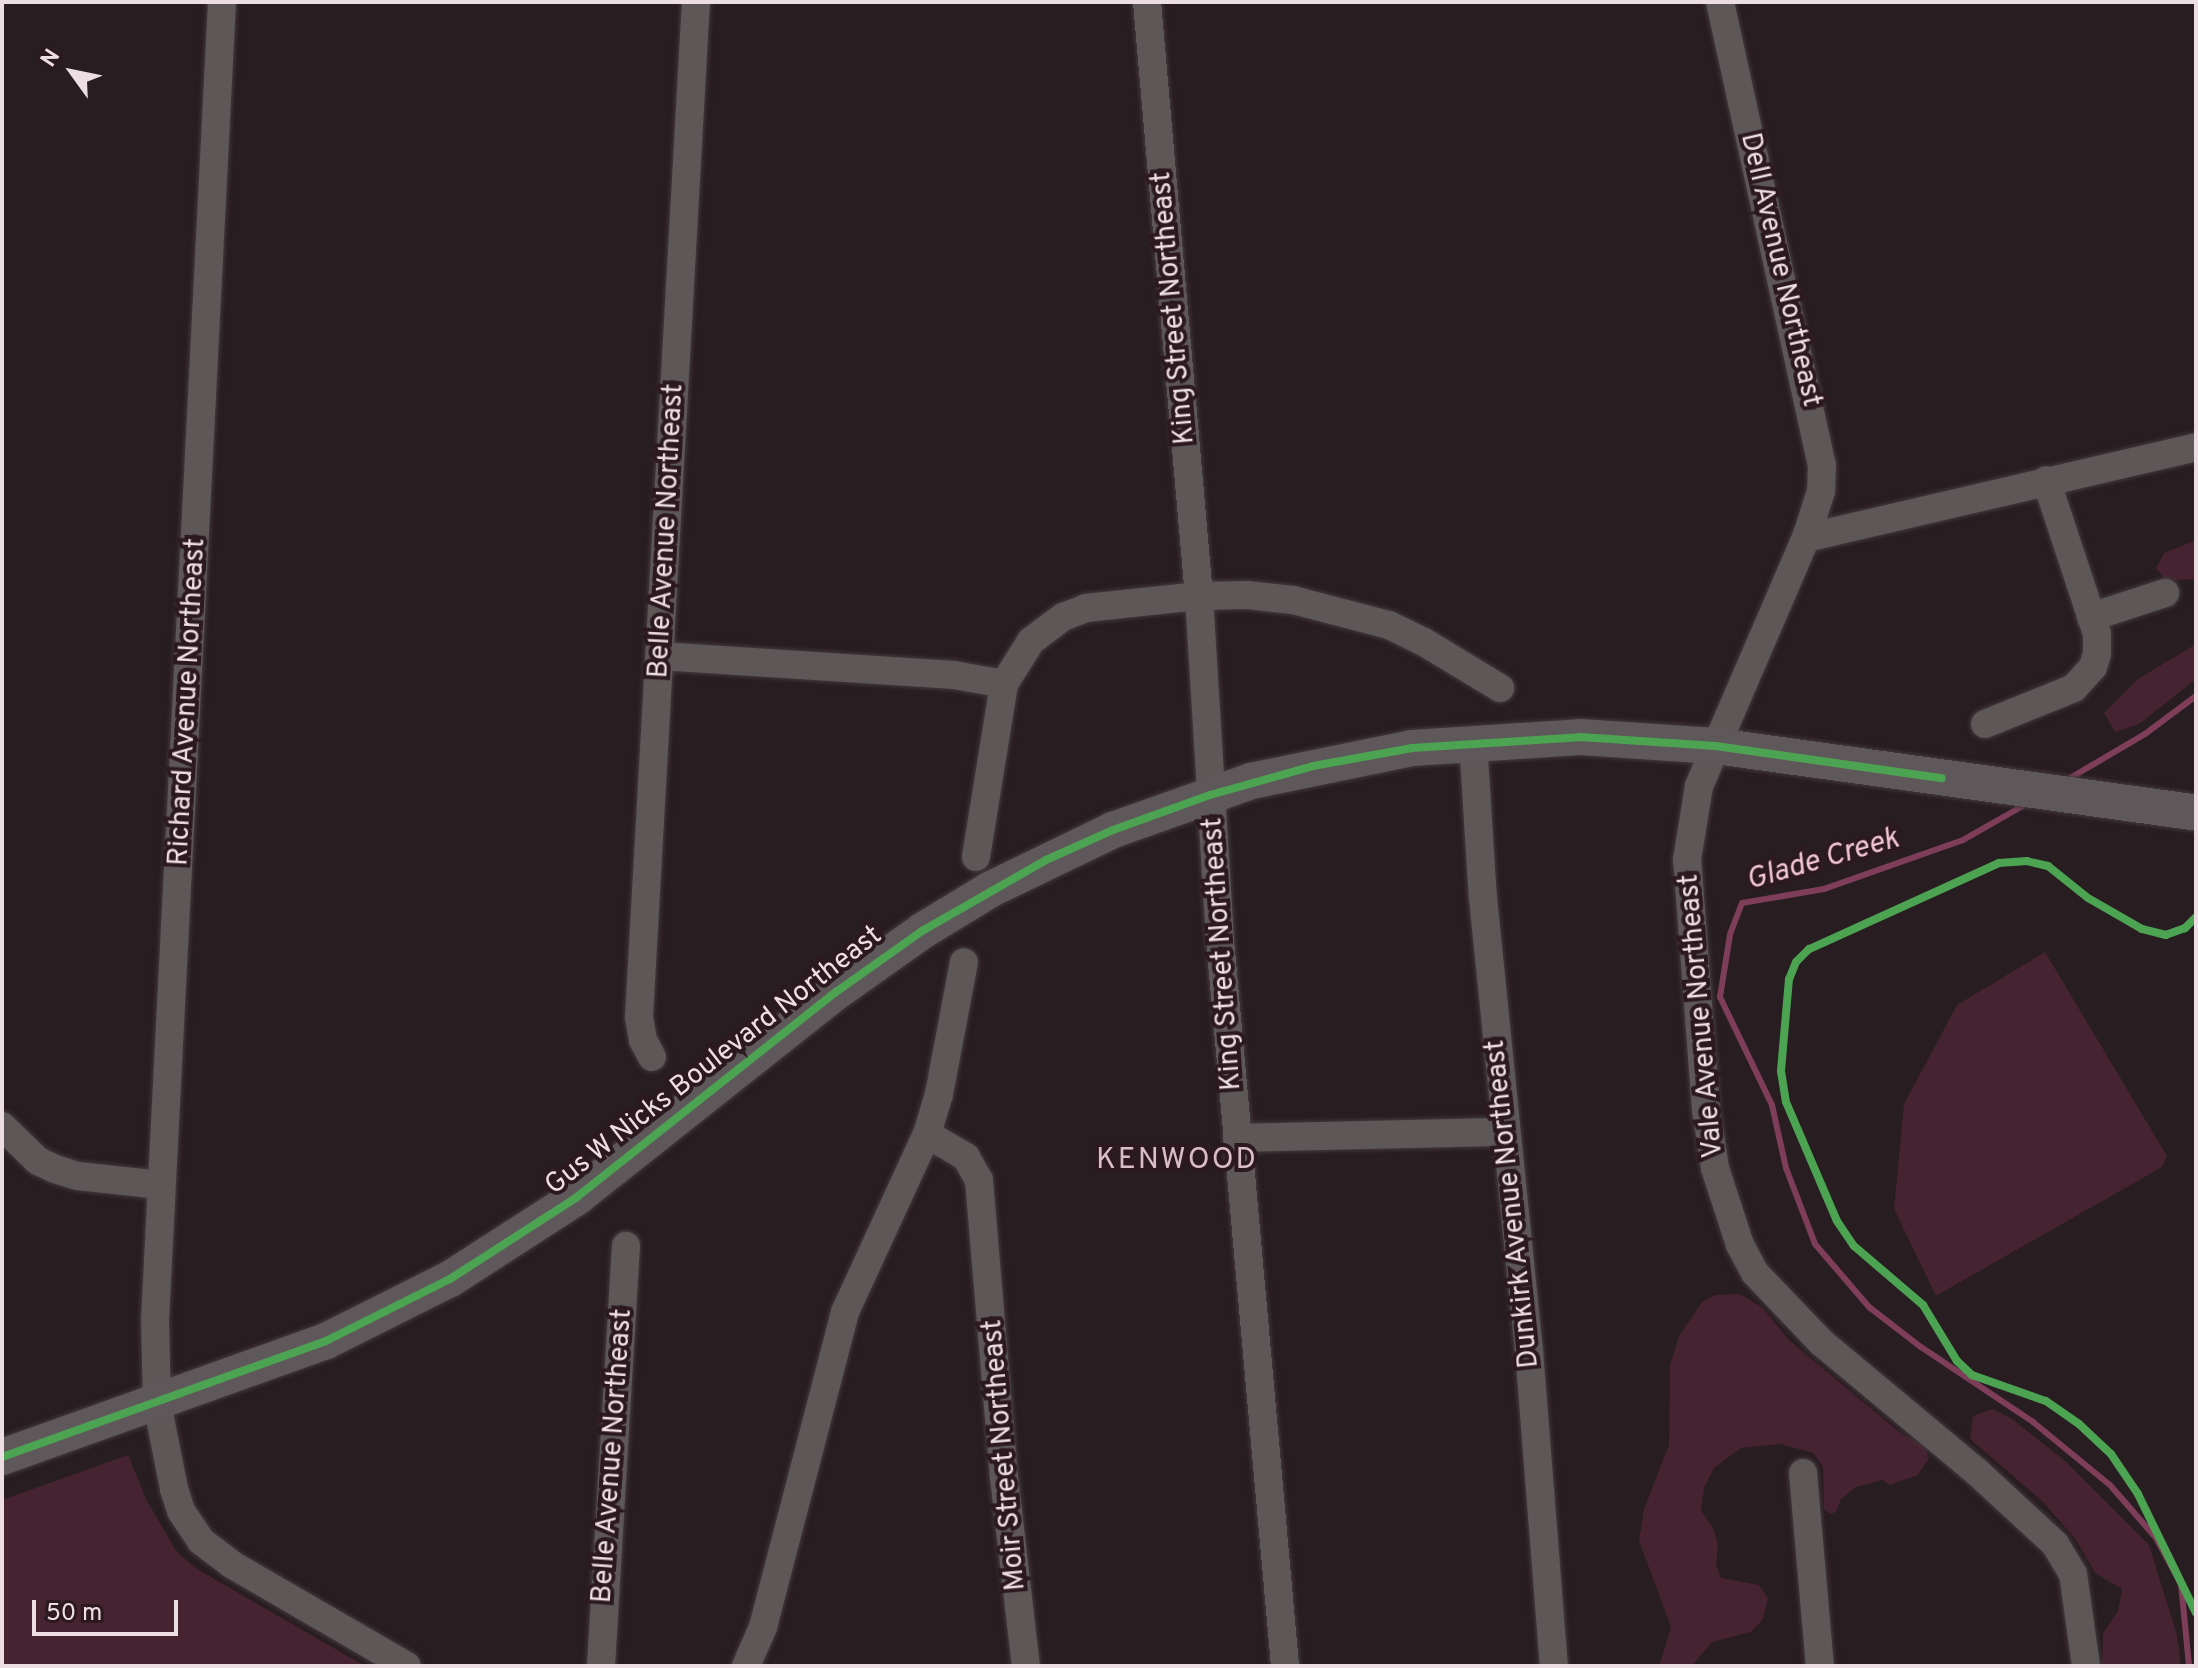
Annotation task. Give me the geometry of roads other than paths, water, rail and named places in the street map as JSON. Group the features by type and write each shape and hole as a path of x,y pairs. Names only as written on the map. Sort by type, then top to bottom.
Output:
{"main road":[{"name":"Gus W Nicks Boulevard Northeast","path":"2,1457 326,1341 450,1279 577,1197 836,992 922,931 1046,860 1113,830 1210,795 1313,766 1473,741 1580,737 1716,746 2196,813"}],"street":[{"name":"Richard Avenue Northeast","path":"222,2 161,1185 155,1318 157,1403 181,1511 201,1541 231,1564 407,1666"},
{"name":"Belle Avenue Northeast","path":"652,1057 643,1040 639,1017 696,2"},
{"name":"King Street Northeast","path":"1150,2 1199,596 1210,795 1237,1138 1285,1666"},
{"name":"Dell Avenue Northeast","path":"1716,746 1806,538 1821,491 1822,465 1720,2"},
{"path":"1806,538 2196,447"},
{"path":"1985,724 2039,704 2084,680 2097,654 2097,634 2046,480"},
{"path":"2091,617 2165,593"},
{"path":"976,857 1004,684 1031,641 1063,617 1105,603 1199,596 1278,598 1352,613 1424,642 1500,688"},
{"path":"660,656 954,675 1004,684"},
{"name":"Dunkirk Avenue Northeast","path":"1473,741 1483,898 1529,1350 1554,1666"},
{"name":"Vale Avenue Northeast","path":"1716,746 1693,811 1687,860 1706,1110 1715,1168 1740,1245 1755,1273 1793,1315 2026,1514 2055,1544 2073,1574 2086,1666"},
{"path":"746,1666 763,1627 845,1312 927,1134 942,1081 964,962"},
{"path":"2,1126 38,1161 55,1169 78,1176 161,1185"},
{"path":"1237,1138 1505,1132"},
{"name":"Moir Street Northeast","path":"927,1134 970,1163 979,1180 1004,1477 1026,1666"},
{"name":"Belle Avenue Northeast","path":"601,1666 626,1246"},
{"path":"1803,1473 1820,1666"}],"waterway":[{"name":"Glade Creek","path":"2065,781 2145,734 2196,696"},
{"name":"Glade Creek","path":"2028,803 1963,840 1824,889 1742,903 1730,935 1720,997 1772,1105 1786,1168 1815,1244 1869,1307 1921,1347 2033,1422 2110,1485 2156,1538 2181,1584 2189,1666"}],"district":[{"name":"KENWOOD","path":"1177,1161"}]}
